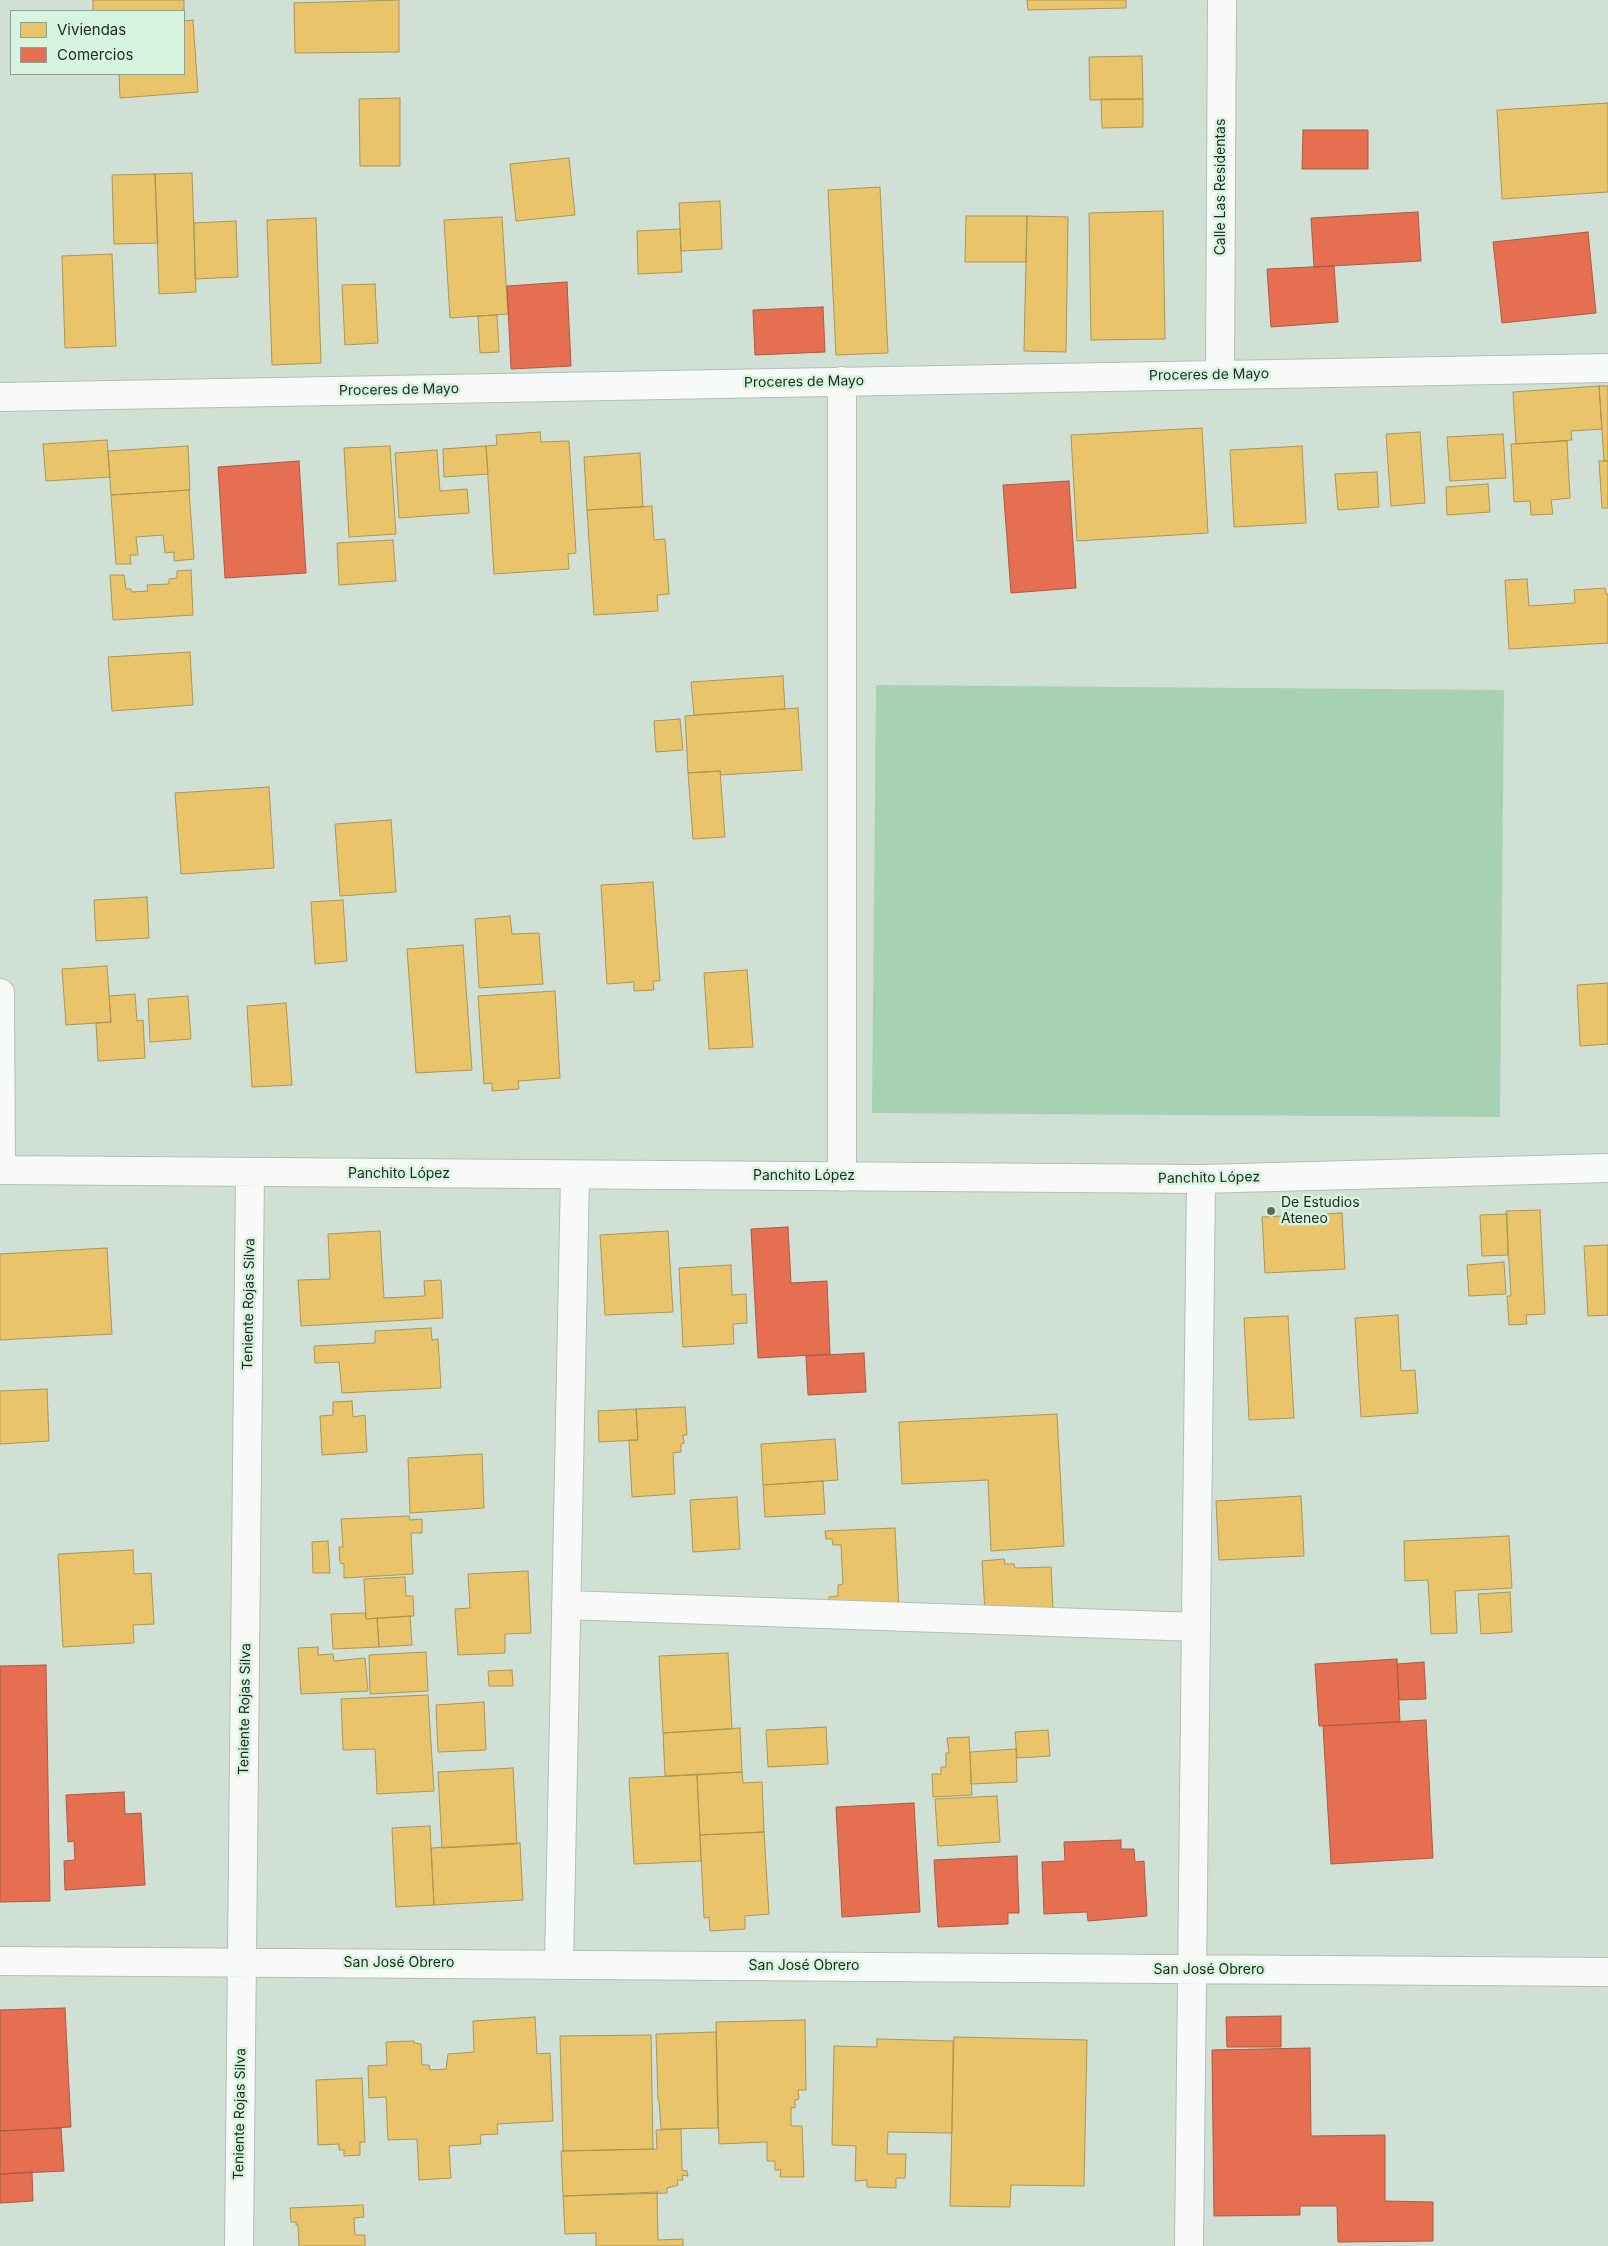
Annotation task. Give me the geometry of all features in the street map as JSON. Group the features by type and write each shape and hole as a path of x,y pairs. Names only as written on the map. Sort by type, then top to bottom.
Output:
{"street":[{"name":"Calle Las Residentas","path":"1220,374 1222,0"},
{"name":"Proceres de Mayo","path":"0,397 1608,368"},
{"path":"842,381 842,1177"},
{"path":"0,993 1,1170"},
{"name":"Panchito López","path":"1,1170 1201,1179 1608,1168"},
{"name":"Teniente Rojas Silva","path":"239,2246 250,1173"},
{"path":"559,1964 575,1175"},
{"path":"1189,2246 1201,1179"},
{"path":"566,1605 1196,1627"},
{"name":"San José Obrero","path":"0,1961 1608,1972"}],"green space":[{"path":"876,685 1504,690 1500,1117 872,1113"}],"building: Viviendas":[{"path":"93,0 184,0 184,10 93,10"},
{"path":"399,0 399,52 295,53 294,3"},
{"path":"1027,0 1126,0 1126,8 1028,10"},
{"path":"193,20 198,92 120,98 119,75 185,75 185,21"},
{"path":"1142,56 1143,99 1090,100 1089,57"},
{"path":"400,98 400,166 360,166 359,99"},
{"path":"1101,99 1143,99 1143,127 1102,128"},
{"path":"1608,103 1608,192 1502,199 1497,110"},
{"path":"569,158 575,215 516,221 510,164"},
{"path":"192,173 196,292 159,294 155,174"},
{"path":"155,174 158,243 114,244 112,175"},
{"path":"880,187 888,353 836,355 828,190"},
{"path":"720,201 722,249 681,251 679,203"},
{"path":"1163,211 1165,339 1091,340 1089,213"},
{"path":"966,216 1027,216 1026,262 965,262"},
{"path":"1027,216 1068,217 1066,352 1024,351"},
{"path":"502,217 508,314 450,318 444,220"},
{"path":"316,218 321,363 272,365 267,220"},
{"path":"236,221 238,277 195,279 194,223"},
{"path":"680,229 682,272 638,274 637,231"},
{"path":"112,254 116,346 65,348 62,256"},
{"path":"375,284 378,343 345,345 342,285"},
{"path":"497,315 499,352 480,353 478,316"},
{"path":"1599,386 1608,386 1608,461 1604,461"},
{"path":"1599,386 1602,429 1571,431 1572,440 1516,444 1513,392"},
{"path":"1202,428 1208,533 1077,541 1071,435"},
{"path":"540,432 541,442 569,441 576,553 568,554 569,569 494,574 486,446 497,445 496,435"},
{"path":"1420,432 1425,503 1391,506 1386,434"},
{"path":"1503,434 1506,478 1450,481 1447,437"},
{"path":"107,440 110,477 46,481 43,444"},
{"path":"1567,441 1570,498 1551,500 1553,514 1531,515 1530,501 1514,502 1511,444"},
{"path":"188,446 190,490 111,495 108,451"},
{"path":"390,446 396,534 349,537 344,448"},
{"path":"486,446 488,474 444,477 443,449"},
{"path":"1302,446 1306,523 1234,527 1230,450"},
{"path":"437,450 440,491 467,489 469,513 399,518 395,453"},
{"path":"640,453 643,507 587,510 584,457"},
{"path":"1599,461 1608,461 1608,508 1602,508"},
{"path":"1377,472 1379,507 1338,510 1335,474"},
{"path":"1488,484 1490,512 1447,515 1446,487"},
{"path":"189,490 194,559 174,561 174,552 165,553 163,535 136,537 138,555 130,555 131,564 116,564 111,495"},
{"path":"652,506 654,540 665,539 669,594 657,595 658,611 594,615 587,510"},
{"path":"393,540 396,581 339,585 337,543"},
{"path":"191,570 193,615 113,620 110,575 124,575 126,589 131,589 132,592 148,591 147,585 169,584 169,579 177,578 177,571"},
{"path":"1527,579 1529,606 1575,603 1574,590 1605,588 1606,594 1608,594 1608,643 1509,649 1505,580"},
{"path":"190,652 193,705 112,711 108,657"},
{"path":"783,676 785,709 694,715 691,682"},
{"path":"798,708 802,770 721,775 720,771 688,773 685,716"},
{"path":"680,719 683,750 656,752 654,721"},
{"path":"720,771 725,837 693,839 688,773"},
{"path":"269,787 274,868 181,874 175,793"},
{"path":"391,820 396,892 340,896 335,824"},
{"path":"653,882 660,981 653,981 654,990 634,991 634,982 607,984 601,885"},
{"path":"147,897 149,938 96,941 94,900"},
{"path":"343,900 347,961 315,964 311,902"},
{"path":"510,916 512,934 539,933 543,984 479,988 475,919"},
{"path":"463,945 472,1070 416,1073 407,949"},
{"path":"107,966 111,1022 66,1025 62,969"},
{"path":"747,970 753,1047 709,1049 704,973"},
{"path":"1608,983 1608,1044 1580,1046 1577,985"},
{"path":"555,991 560,1078 518,1081 519,1089 492,1091 492,1083 484,1084 478,996"},
{"path":"135,994 137,1021 143,1020 145,1058 98,1061 96,1023 111,1022 109,996"},
{"path":"188,996 191,1039 150,1042 148,999"},
{"path":"286,1003 292,1085 252,1087 247,1006"},
{"path":"1540,1210 1545,1314 1526,1315 1527,1324 1509,1325 1507,1296 1511,1296 1506,1211"},
{"path":"1342,1213 1345,1269 1265,1273 1262,1217"},
{"path":"1507,1214 1508,1255 1482,1256 1480,1215"},
{"path":"380,1231 384,1298 425,1296 424,1281 441,1280 443,1318 301,1326 298,1280 330,1279 328,1234"},
{"path":"668,1231 673,1312 605,1315 600,1235"},
{"path":"1608,1245 1608,1315 1588,1316 1584,1246"},
{"path":"107,1248 112,1334 0,1340 0,1254"},
{"path":"1504,1262 1506,1294 1469,1296 1467,1265"},
{"path":"731,1265 732,1295 746,1294 747,1323 733,1324 734,1344 683,1347 679,1268"},
{"path":"1398,1315 1401,1371 1415,1370 1418,1413 1361,1417 1355,1318"},
{"path":"1288,1316 1294,1418 1249,1420 1244,1318"},
{"path":"431,1328 432,1340 438,1339 441,1388 342,1393 339,1362 315,1363 314,1346 375,1343 375,1331"},
{"path":"47,1389 49,1441 0,1444 0,1391"},
{"path":"352,1401 353,1417 365,1415 367,1452 322,1455 320,1416 333,1415 333,1402"},
{"path":"685,1407 687,1435 683,1435 684,1443 681,1444 681,1452 673,1453 675,1494 632,1497 629,1440 638,1440 636,1409"},
{"path":"636,1409 638,1440 599,1442 598,1411"},
{"path":"1057,1414 1064,1546 991,1551 988,1480 902,1484 899,1422"},
{"path":"835,1439 838,1480 763,1485 761,1444"},
{"path":"482,1454 484,1508 410,1513 408,1458"},
{"path":"823,1481 825,1514 765,1517 763,1485"},
{"path":"1301,1496 1304,1556 1219,1560 1216,1501"},
{"path":"737,1497 740,1549 693,1552 690,1500"},
{"path":"409,1516 410,1520 422,1519 422,1533 411,1533 413,1574 344,1578 344,1564 340,1563 339,1547 343,1547 341,1519"},
{"path":"895,1528 899,1610 830,1614 829,1597 838,1596 838,1585 843,1584 841,1545 833,1545 832,1539 826,1539 825,1531"},
{"path":"1509,1536 1512,1588 1455,1591 1457,1633 1431,1634 1428,1580 1405,1581 1404,1541"},
{"path":"328,1541 330,1573 313,1573 312,1542"},
{"path":"133,1550 134,1574 151,1573 154,1624 133,1625 134,1643 63,1647 58,1554"},
{"path":"1004,1559 1005,1564 1014,1564 1015,1568 1051,1567 1053,1610 985,1613 982,1561"},
{"path":"528,1571 531,1633 505,1634 505,1653 458,1655 455,1609 470,1608 468,1574"},
{"path":"405,1577 406,1596 413,1596 414,1616 366,1619 364,1579"},
{"path":"1510,1592 1512,1632 1481,1634 1478,1594"},
{"path":"365,1613 366,1619 377,1618 379,1647 333,1649 331,1614"},
{"path":"410,1616 412,1645 379,1647 377,1618"},
{"path":"318,1647 318,1655 333,1654 334,1661 365,1658 368,1691 301,1694 298,1648"},
{"path":"426,1652 428,1691 370,1694 369,1655"},
{"path":"728,1653 732,1729 663,1733 659,1656"},
{"path":"512,1670 513,1686 489,1686 488,1671"},
{"path":"428,1695 434,1791 377,1794 375,1749 343,1750 341,1699"},
{"path":"484,1702 486,1750 438,1752 436,1705"},
{"path":"826,1727 828,1764 768,1767 766,1730"},
{"path":"740,1728 742,1772 665,1776 663,1733"},
{"path":"1048,1730 1050,1756 1017,1758 1015,1732"},
{"path":"969,1737 972,1795 933,1797 932,1774 941,1774 941,1767 946,1767 946,1753 949,1753 947,1738"},
{"path":"1016,1749 1017,1782 971,1784 970,1752"},
{"path":"513,1768 517,1844 442,1848 438,1772"},
{"path":"742,1772 743,1783 762,1782 764,1832 700,1835 697,1775"},
{"path":"697,1775 701,1861 634,1864 629,1778"},
{"path":"997,1796 1000,1842 938,1846 935,1799"},
{"path":"430,1826 434,1905 396,1907 392,1828"},
{"path":"764,1832 769,1914 745,1916 745,1929 710,1931 709,1917 704,1918 700,1835"},
{"path":"520,1843 523,1900 434,1905 431,1848"},
{"path":"535,2017 537,2054 550,2053 553,2121 497,2124 498,2134 480,2135 481,2144 449,2146 451,2178 419,2180 417,2139 388,2140 386,2097 369,2098 368,2066 387,2065 386,2042 414,2041 414,2043 421,2044 422,2065 429,2065 430,2070 446,2069 448,2054 474,2052 473,2021"},
{"path":"805,2020 806,2090 798,2090 799,2099 795,2100 795,2108 791,2107 791,2126 802,2126 804,2177 780,2177 781,2170 775,2170 775,2161 767,2161 767,2142 719,2144 716,2022"},
{"path":"716,2032 718,2128 661,2129 656,2034"},
{"path":"651,2035 653,2149 563,2151 560,2036"},
{"path":"954,2037 1087,2040 1084,2186 1011,2185 1010,2207 950,2206"},
{"path":"877,2039 953,2041 952,2133 888,2132 887,2154 906,2154 905,2178 896,2178 896,2188 867,2187 867,2180 855,2181 856,2146 832,2145 834,2046 877,2047"},
{"path":"362,2078 365,2142 360,2142 360,2155 344,2156 344,2150 339,2150 339,2144 318,2145 316,2080"},
{"path":"681,2129 682,2170 687,2171 688,2176 682,2175 683,2180 677,2180 678,2185 667,2188 667,2193 563,2196 561,2151 657,2149 656,2130"},
{"path":"657,2192 658,2240 683,2239 683,2246 596,2246 596,2233 565,2234 563,2196"},
{"path":"363,2205 364,2217 354,2218 355,2235 365,2235 365,2246 299,2246 298,2225 296,2225 296,2222 291,2222 290,2208"}],"building: Comercios":[{"path":"1303,130 1368,130 1368,169 1302,169"},
{"path":"1418,212 1421,261 1314,267 1311,218"},
{"path":"1588,232 1596,313 1502,323 1493,242"},
{"path":"1334,266 1338,322 1271,327 1267,269"},
{"path":"567,282 571,366 511,369 507,286"},
{"path":"823,307 825,352 755,355 753,310"},
{"path":"299,461 306,573 225,578 218,467"},
{"path":"1069,481 1076,588 1011,593 1003,485"},
{"path":"788,1227 791,1283 827,1281 830,1354 758,1358 751,1229"},
{"path":"864,1353 866,1392 808,1395 806,1356"},
{"path":"1397,1659 1400,1722 1319,1726 1315,1664"},
{"path":"1424,1662 1426,1699 1399,1700 1397,1664"},
{"path":"46,1665 50,1901 0,1902 0,1666"},
{"path":"1426,1720 1433,1858 1331,1864 1323,1726"},
{"path":"124,1792 125,1814 141,1813 145,1885 65,1890 64,1861 75,1860 74,1841 68,1842 66,1795"},
{"path":"914,1803 920,1912 842,1917 836,1807"},
{"path":"1121,1840 1121,1849 1134,1849 1135,1862 1144,1861 1147,1916 1088,1921 1087,1912 1044,1914 1042,1862 1065,1861 1064,1842"},
{"path":"1017,1856 1019,1913 1008,1913 1008,1924 938,1927 934,1860"},
{"path":"65,2008 71,2127 0,2131 0,2010"},
{"path":"1281,2016 1281,2047 1227,2047 1226,2017"},
{"path":"1310,2048 1311,2136 1385,2135 1385,2201 1433,2202 1433,2241 1338,2242 1337,2206 1300,2206 1300,2215 1214,2216 1212,2050"},
{"path":"61,2128 64,2171 0,2174 0,2131"},
{"path":"32,2172 33,2201 0,2203 0,2174"}],"place":[{"name":"De Estudios Ateneo","path":"1271,1211"}]}
